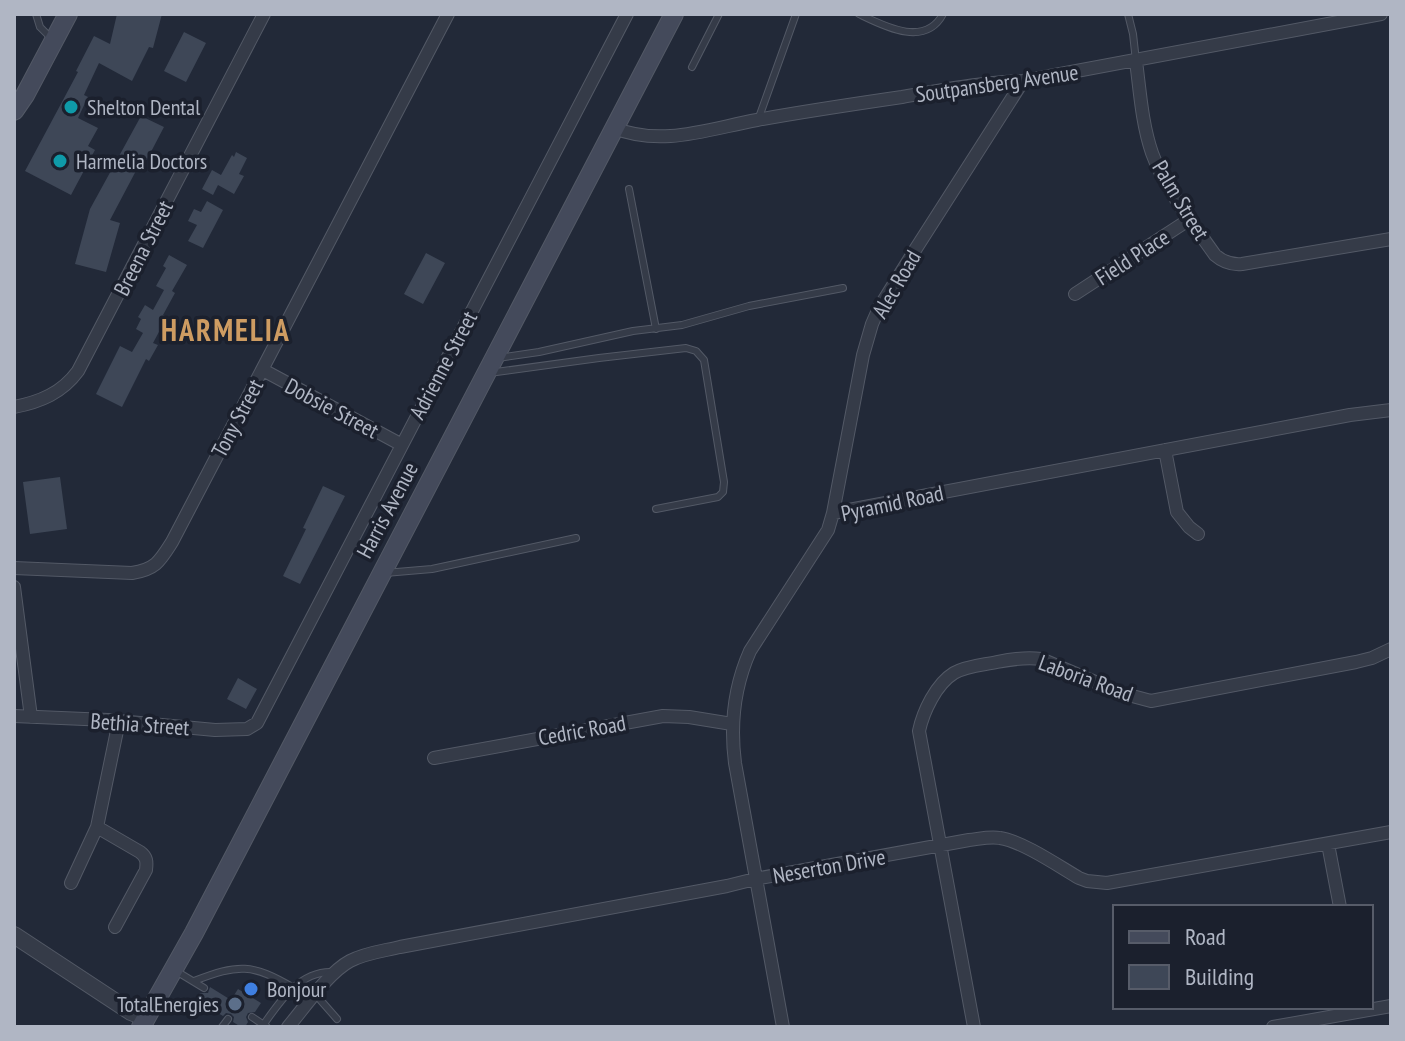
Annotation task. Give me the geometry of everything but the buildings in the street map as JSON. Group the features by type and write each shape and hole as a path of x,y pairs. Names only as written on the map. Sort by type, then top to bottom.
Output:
{"main road":[{"path":"14,111 68,14"},
{"name":"Harris Avenue","path":"144,1022 674,14"}],"street":[{"name":"Breena Street","path":"14,407 49,396 67,384 78,371 264,14"},
{"name":"Tony Street","path":"14,568 132,573 157,564 172,542 448,14"},
{"name":"Adrienne Street","path":"260,717 627,14"},
{"name":"Soutpansberg Avenue","path":"614,128 652,138 685,135 758,120 1136,61 1317,20 1381,14"},
{"name":"Palm Street","path":"1136,61 1145,127 1153,154 1190,219 1215,255 1225,262 1236,265 1391,239"},
{"name":"Alec Road","path":"833,513 863,355 879,308 1023,81"},
{"name":"Field Place","path":"1075,294 1190,219"},
{"name":"Dobsie Street","path":"263,370 402,445"},
{"name":"Pyramid Road","path":"783,1027 735,763 732,724 742,670 750,651 828,530 833,513 1350,415 1391,410"},
{"path":"1165,450 1177,512 1198,534"},
{"path":"14,587 31,717"},
{"name":"Laboria Road","path":"974,1027 919,731 931,701 948,678 956,672 1005,660 1041,659 1131,696 1151,701 1356,662 1391,649"},
{"name":"Bethia Street","path":"14,716 215,730 243,730 255,726 260,717"},
{"name":"Cedric Road","path":"434,758 663,716 732,724"},
{"path":"71,883 97,827 119,721"},
{"path":"97,827 146,857 146,870 115,927"},
{"name":"Neserton Drive","path":"288,1027 336,972 350,961 370,954 941,845 986,838 1005,839 1079,878 1107,883 1391,832"},
{"path":"1328,844 1340,905"},
{"path":"14,935 144,1022"},
{"path":"1273,1027 1359,1009 1362,1027"}],"lane":[{"path":"36,14 40,27 54,40"},
{"path":"692,67 719,14"},
{"path":"859,14 869,16 891,29 913,32 932,26 943,14"},
{"path":"1128,14 1136,61"},
{"path":"758,120 794,15"},
{"path":"629,189 656,329"},
{"path":"490,366 633,331 682,325 749,306 843,288"},
{"path":"490,366 686,348 696,351 704,360 724,482 723,492 718,497 656,509"},
{"path":"381,574 432,569 576,538"},
{"path":"194,981 215,973 248,968 270,974 294,988"},
{"path":"174,970 204,988"},
{"path":"252,1017 266,1026 280,1001 294,988 320,972 336,972"},
{"path":"315,995 337,1019"},
{"path":"222,1027 228,1019"}],"place":[{"name":"Shelton Dental","path":"71,107"},
{"name":"Harmelia Doctors","path":"60,161"},
{"name":"Bonjour","path":"251,989"},
{"name":"TotalEnergies","path":"235,1004"}],"district":[{"name":"HARMELIA","path":"226,329"}]}
